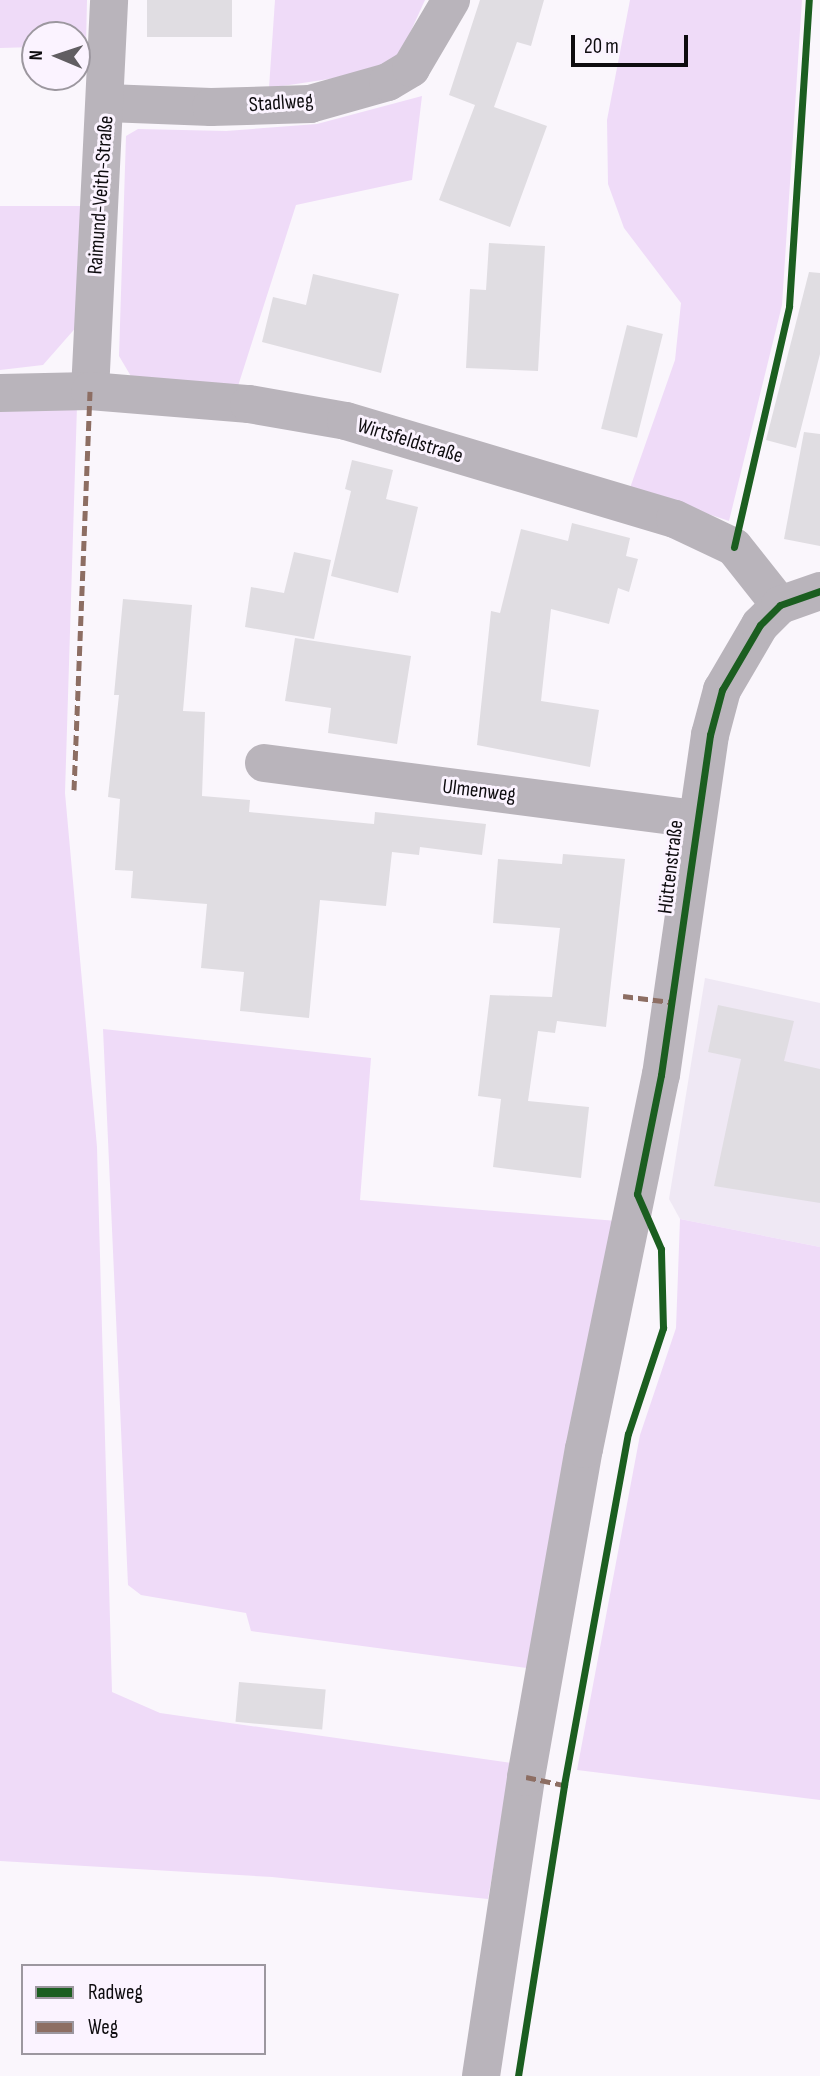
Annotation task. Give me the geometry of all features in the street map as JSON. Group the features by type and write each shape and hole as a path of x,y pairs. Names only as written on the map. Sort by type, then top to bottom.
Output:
{"street":[{"name":"Raimund-Veith-Straße","path":"90,391 107,103 109,0"},
{"name":"Stadlweg","path":"107,103 211,107 310,104 388,82 411,68 451,0"},
{"name":"Wirtsfeldstraße","path":"0,393 90,391 249,404 346,421 675,519 734,547 780,605"},
{"path":"780,605 820,591"},
{"name":"Hüttenstraße","path":"481,2076 526,1777 613,1301 661,1075 695,819 722,690 740,654 780,605"},
{"name":"Ulmenweg","path":"264,764 695,819"}],"shaded area":[{"path":"0,0 87,0 87,21 21,21 21,47 0,48"},
{"path":"275,0 425,0 399,57 356,75 269,88"},
{"path":"630,0 802,0 782,305 729,521 630,488 675,360 681,303 624,228 608,184 607,120"},
{"path":"422,96 412,180 296,205 238,386 132,378 119,356 126,136 138,129 226,131 317,124"},
{"path":"0,206 82,206 79,324 43,365 0,370"},
{"path":"77,406 65,793 97,1147 112,1692 160,1713 512,1763 488,1899 272,1877 0,1861 0,410"},
{"path":"705,978 820,1003 820,1247 680,1219 669,1199"},
{"path":"103,1029 371,1058 360,1200 617,1221 534,1669 251,1631 246,1613 141,1595 128,1585"},
{"path":"680,1219 820,1247 820,1800 577,1770 640,1435 676,1328"}],"building":[{"path":"147,0 232,0 232,37 147,37"},
{"path":"480,0 544,0 531,46 517,42 494,107 547,126 510,227 439,200 475,105 449,95"},
{"path":"489,243 545,246 538,371 466,368 470,289 486,290"},
{"path":"809,272 820,273 820,354 796,448 766,440"},
{"path":"313,274 399,294 381,373 262,342 273,297 306,305"},
{"path":"627,325 663,334 637,438 601,429"},
{"path":"804,432 820,434 820,546 784,539"},
{"path":"352,460 393,470 386,499 418,507 398,593 331,576 351,491 345,489"},
{"path":"572,523 630,538 626,556 638,559 629,592 618,588 609,624 551,609 541,701 599,710 590,767 477,745 491,611 500,613 521,529 568,541"},
{"path":"294,552 331,560 314,639 245,627 251,587 284,593"},
{"path":"123,599 192,605 183,711 205,712 202,796 250,800 249,812 374,824 375,812 486,824 482,855 420,847 419,855 392,852 386,906 320,900 309,1018 240,1011 244,972 201,968 207,904 131,898 133,871 115,870 120,799 108,797 119,695 114,695"},
{"path":"295,638 411,656 397,744 328,733 331,708 285,701"},
{"path":"563,854 625,859 606,1027 557,1021 555,1033 538,1031 528,1101 589,1107 581,1178 493,1167 501,1099 478,1096 490,995 552,997 560,928 493,923 498,859 562,864"},
{"path":"718,1005 794,1021 784,1061 820,1069 820,1203 714,1186 741,1059 708,1052"},
{"path":"239,1682 326,1690 322,1729 236,1722"}],"marked path":[{"path":"74,790 90,391"},
{"path":"623,996 671,1002"},
{"path":"526,1777 564,1785"}],"cycle path":[{"path":"734,547 789,306 809,0"},
{"path":"518,2076 564,1785 628,1434 663,1328 661,1249 637,1194 661,1075 710,735 722,690 760,625 780,605 820,591"}]}
